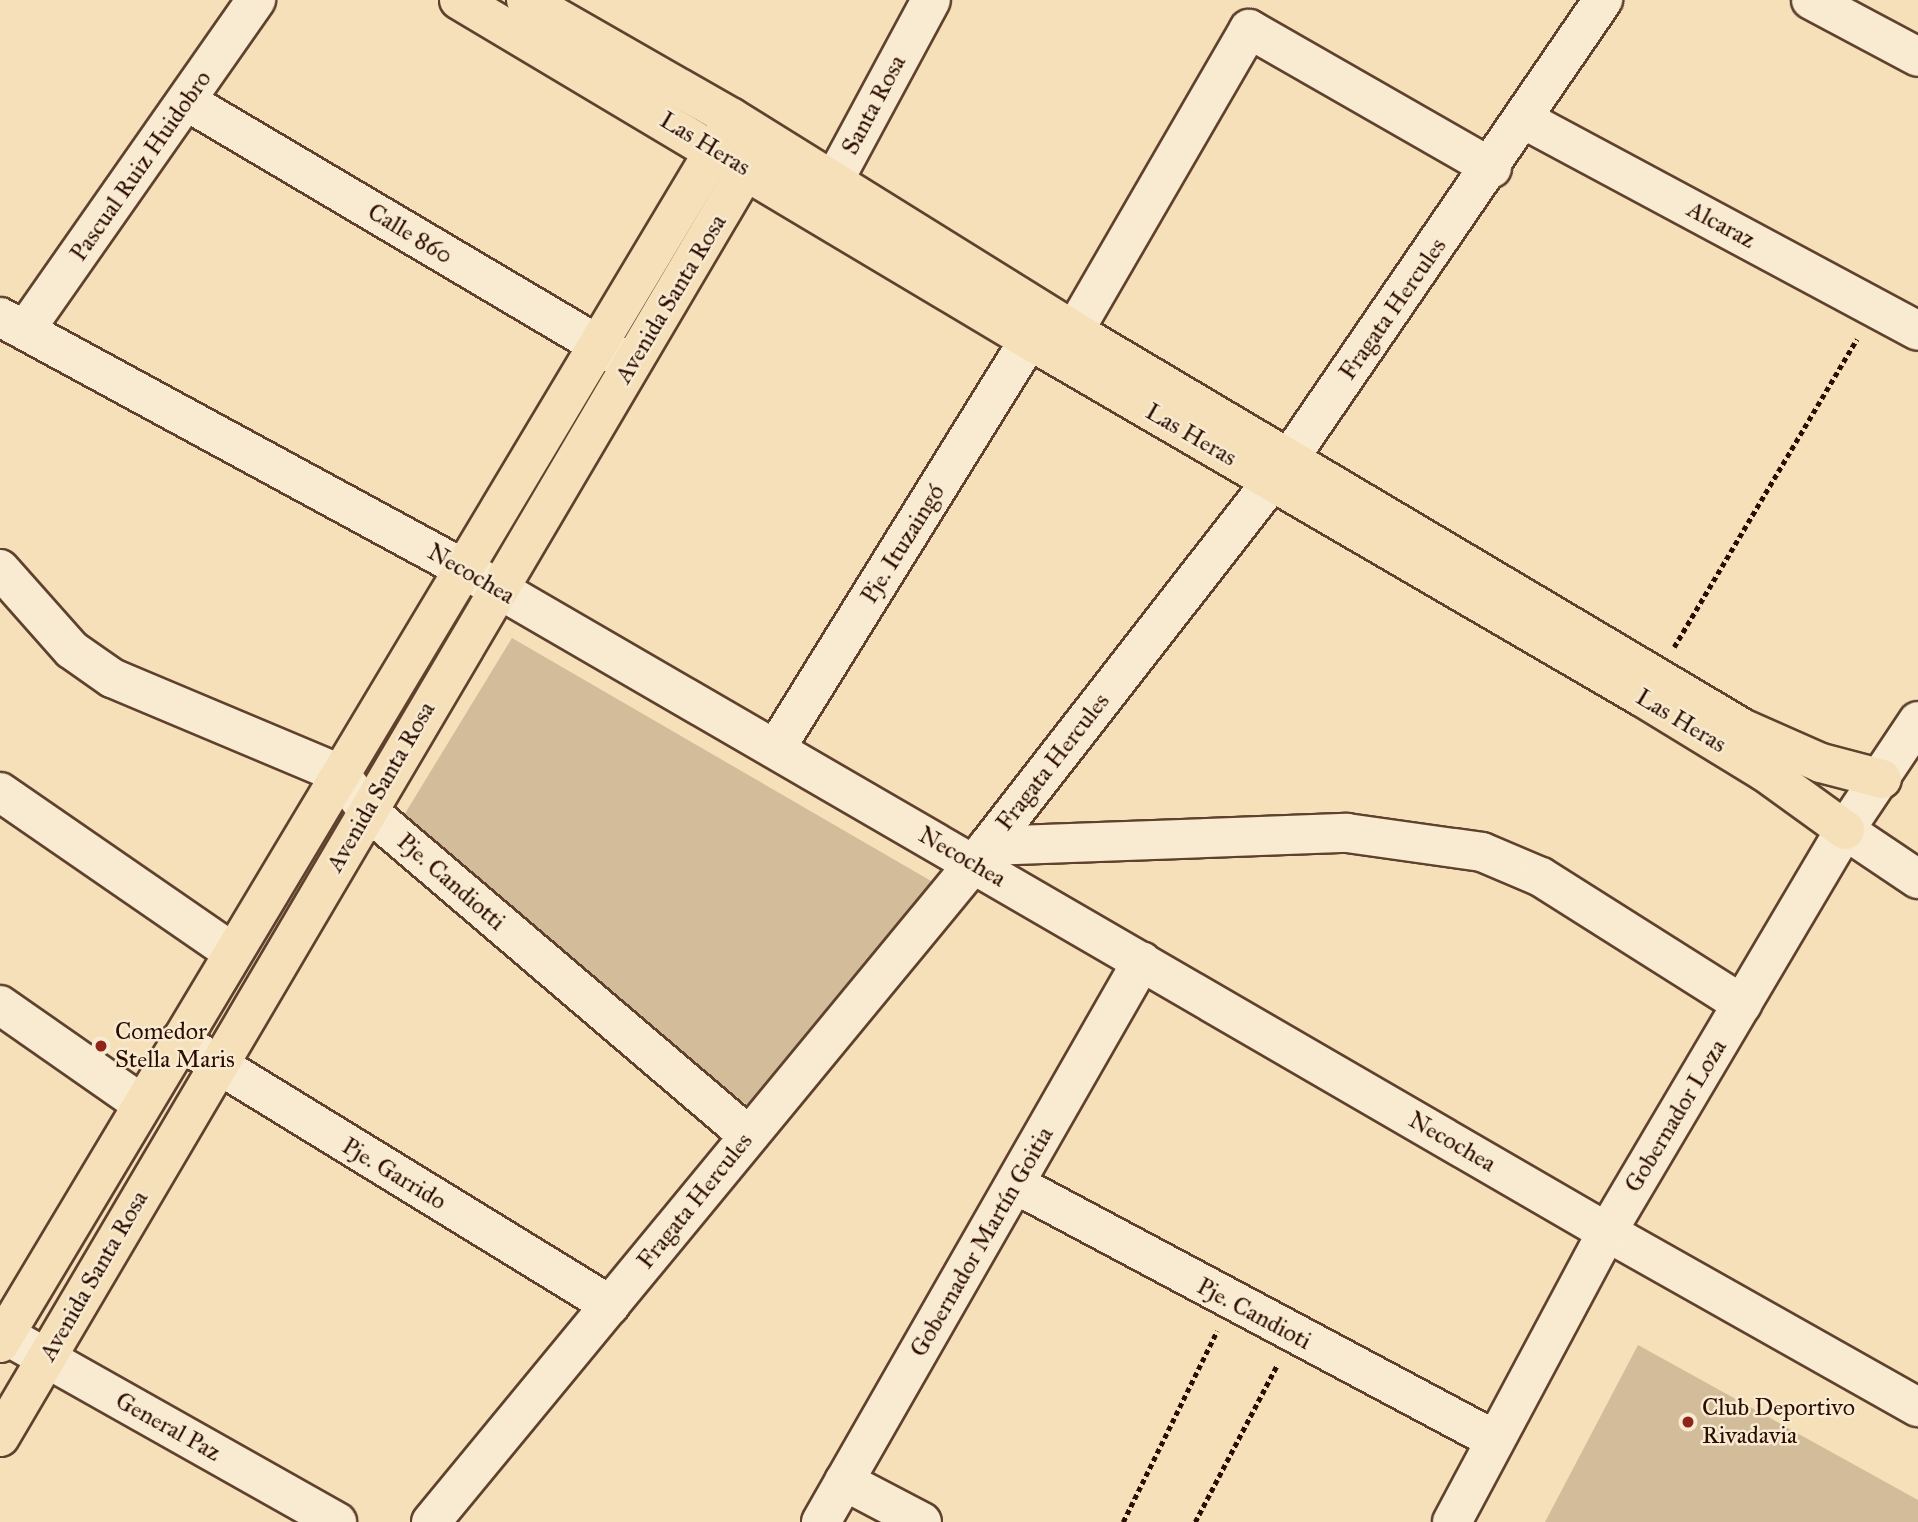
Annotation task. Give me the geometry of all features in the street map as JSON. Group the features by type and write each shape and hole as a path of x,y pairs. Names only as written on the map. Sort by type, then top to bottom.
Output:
{"main road":[{"name":"Las Heras","path":"459,0 740,144 1074,331 1280,471 1766,772 1845,830"},
{"name":"Las Heras","path":"526,0 740,144"},
{"name":"Avenida Santa Rosa","path":"2,1337 598,346 740,144"},
{"name":"Avenida Santa Rosa","path":"0,1437 497,589 632,365 740,144"},
{"name":"Las Heras","path":"826,194 1029,340 1280,471 1657,675 1742,727 1821,763 1900,780"}],"street":[{"name":"Pascual Ruiz Huidobro","path":"12,324 188,102 256,0"},
{"name":"Santa Rosa","path":"826,194 931,0"},
{"name":"Fragata Hercules","path":"431,1522 980,855 1280,471 1492,168 1603,0"},
{"path":"1811,0 1918,58"},
{"path":"1074,331 1249,29 1492,168"},
{"name":"Calle 860","path":"188,102 632,365"},
{"name":"Alcaraz","path":"1523,120 1918,331"},
{"name":"Necochea","path":"12,324 464,569 776,748 980,855 1142,961 1607,1232 1918,1407"},
{"name":"Pje. Ituzaingó","path":"776,748 1029,340"},
{"path":"0,569 72,650 112,678 340,774"},
{"name":"Gobernador Loza","path":"1452,1522 1607,1232 1845,830 1900,780 1918,722"},
{"name":"Pje. Candiotti","path":"340,774 367,810 749,1136"},
{"path":"0,792 232,951"},
{"name":"Las Heras","path":"1845,830 1918,879"},
{"path":"980,855 1347,833 1482,852 1541,877 1742,1004"},
{"name":"Gobernador Martín Goitia","path":"821,1522 1142,961"},
{"path":"0,1005 142,1104"},
{"name":"Pje. Garrido","path":"180,1041 610,1305"},
{"name":"Pje. Candioti","path":"1015,1184 1231,1302 1495,1440"},
{"name":"General Paz","path":"2,1337 337,1522"},
{"path":"844,1481 922,1522"}],"path":[{"path":"1657,675 1875,307"},
{"path":"1123,1522 1231,1302"},
{"path":"1195,1522 1293,1335"}],"shaded area":[{"path":"512,638 938,885 753,1110 398,825"},
{"name":"Club Deportivo Rivadavia","path":"1638,1345 1918,1500 1918,1522 1545,1522"}],"place":[{"name":"Comedor Stella Maris","path":"101,1046"},
{"name":"Club Deportivo Rivadavia","path":"1688,1422"}]}
